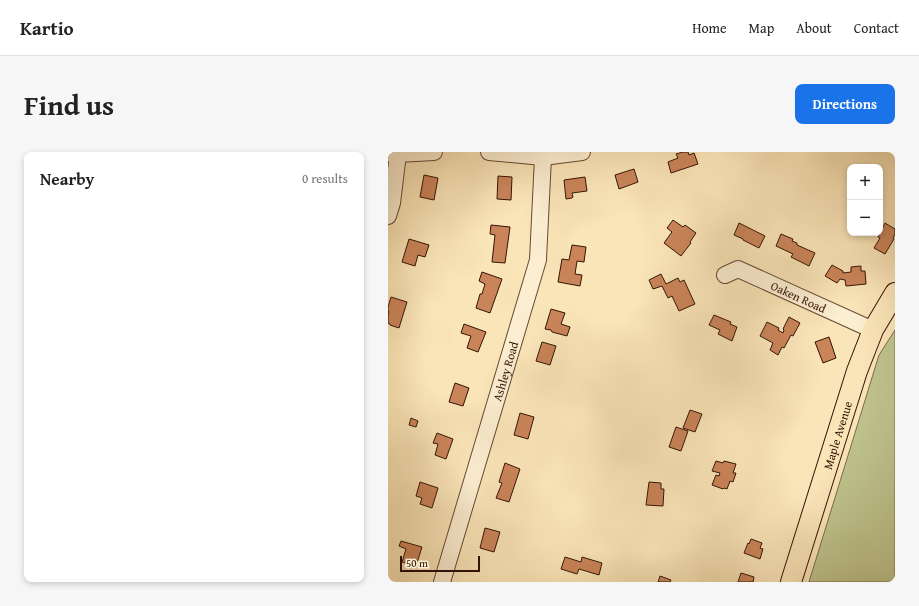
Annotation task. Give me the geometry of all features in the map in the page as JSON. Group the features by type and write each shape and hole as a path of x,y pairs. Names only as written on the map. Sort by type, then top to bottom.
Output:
{"main road":[{"name":"Maple Avenue","path":"791,582 857,371 873,330 895,293"}],"street":[{"path":"388,216 392,203 393,153 434,152"},
{"path":"489,152 543,157 582,152"},
{"name":"Ashley Road","path":"442,582 538,260 543,157"},
{"name":"Oaken Road","path":"725,275 738,269 873,330"}],"green space":[{"path":"895,330 895,582 809,582 879,355"}],"building":[{"path":"688,152 689,155 694,153 698,164 671,173 668,162 678,158 676,154"},
{"path":"634,169 638,182 619,189 615,175"},
{"path":"424,175 438,178 434,200 420,197"},
{"path":"498,176 512,177 511,200 497,199"},
{"path":"585,177 587,191 572,193 572,198 566,199 564,180"},
{"path":"673,220 683,227 685,225 696,233 690,242 691,243 681,256 664,243 672,232 667,228"},
{"path":"739,223 765,236 759,248 734,235"},
{"path":"885,223 895,229 894,239 885,254 874,248 880,238 878,236 883,236 883,227"},
{"path":"491,225 510,227 505,263 492,262 495,235 490,234"},
{"path":"781,234 793,239 792,241 797,243 797,245 815,253 809,266 791,257 793,254 776,246"},
{"path":"409,239 429,245 425,257 418,255 415,266 402,262"},
{"path":"572,245 586,247 584,262 577,261 575,274 582,275 580,286 558,282 562,259 569,260"},
{"path":"832,265 843,271 843,273 851,272 851,267 861,266 861,271 865,271 866,284 846,286 845,280 840,279 837,283 825,276"},
{"path":"482,272 502,279 490,313 476,308 485,284 479,281"},
{"path":"661,274 666,284 678,278 680,282 684,280 695,304 679,311 672,296 668,298 662,286 653,289 649,280"},
{"path":"391,297 407,302 399,328 388,323 388,307"},
{"path":"551,309 565,313 561,324 570,327 567,336 545,329"},
{"path":"714,315 731,322 730,324 737,327 732,341 718,334 720,330 709,325"},
{"path":"789,317 800,323 793,336 791,335 784,348 782,347 778,355 770,350 773,343 760,336 767,322 779,328 778,330 783,333 783,329"},
{"path":"464,324 486,332 478,352 467,348 471,336 461,333"},
{"path":"829,337 836,358 823,363 815,342"},
{"path":"542,342 556,346 550,365 536,361"},
{"path":"455,383 469,388 463,406 449,402"},
{"path":"690,410 702,414 695,432 683,428"},
{"path":"520,413 534,417 528,439 514,435"},
{"path":"411,418 418,421 416,427 409,425"},
{"path":"676,427 688,431 681,451 669,447"},
{"path":"437,433 453,439 446,459 435,455 438,444 433,443"},
{"path":"716,461 736,464 733,473 736,473 733,482 730,481 727,489 712,485 716,475 719,476 720,473 712,471"},
{"path":"505,463 520,469 509,502 496,498 502,483 499,482"},
{"path":"420,482 438,488 432,508 420,504 422,498 416,496"},
{"path":"649,482 661,483 661,489 664,489 663,506 646,505"},
{"path":"485,528 500,532 494,552 480,548"},
{"path":"751,539 762,543 760,548 763,549 760,559 744,553"},
{"path":"401,541 422,547 416,566 402,562 406,549 399,546"},
{"path":"565,557 581,562 582,557 602,563 599,575 579,569 577,574 561,569"},
{"path":"741,573 754,577 753,582 738,582"},
{"path":"660,576 671,580 670,582 658,582"}]}
